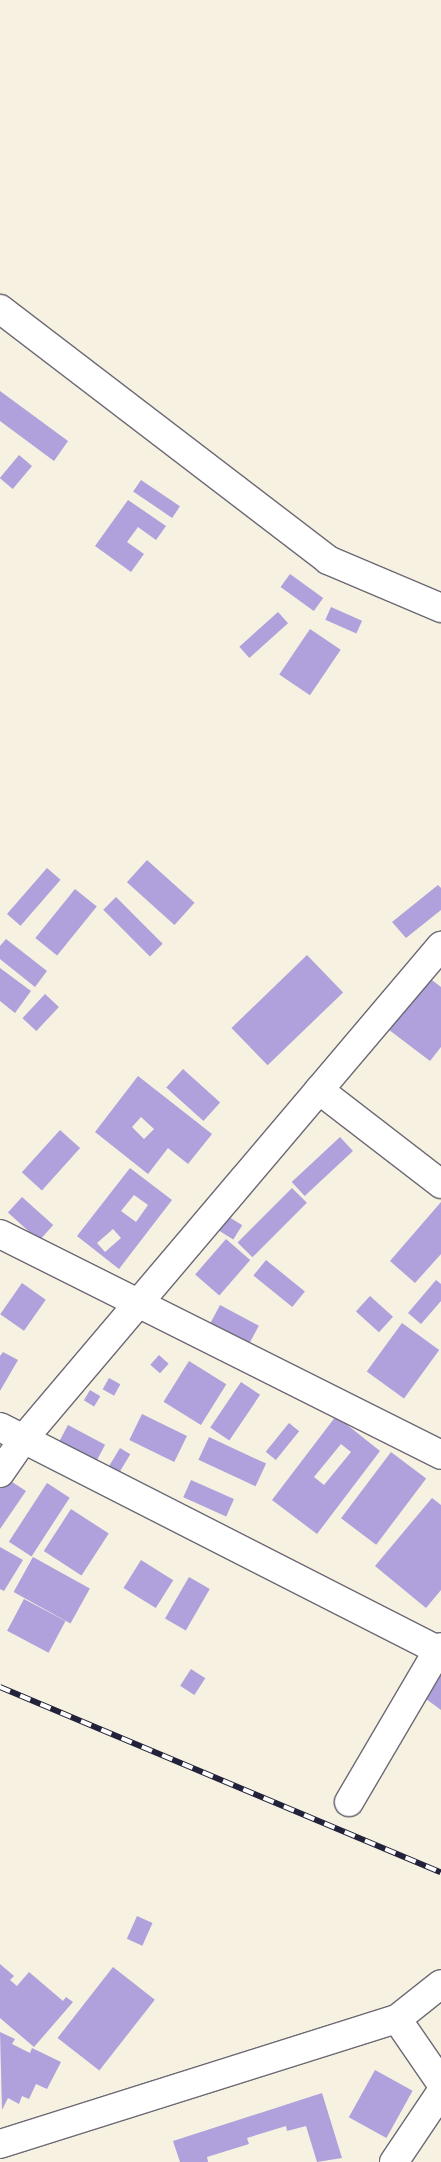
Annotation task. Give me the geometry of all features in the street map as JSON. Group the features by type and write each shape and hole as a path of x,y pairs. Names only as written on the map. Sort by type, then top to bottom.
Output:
{"street":[{"path":"0,309 328,560 441,608"},
{"path":"0,1473 25,1437 441,946"},
{"path":"320,1090 441,1184"},
{"path":"0,1234 441,1455"},
{"path":"0,1427 25,1437 440,1649 349,1802"},
{"path":"0,2144 397,2019 441,1984"},
{"path":"397,2019 441,2083"},
{"path":"394,2162 441,2092"}],"building":[{"path":"0,391 68,441 54,461 0,421"},
{"path":"19,455 32,466 13,489 0,478"},
{"path":"141,480 180,506 172,518 133,492"},
{"path":"128,500 166,526 156,540 138,527 127,542 144,554 131,572 95,546"},
{"path":"290,574 323,598 314,611 281,587"},
{"path":"331,607 362,621 356,634 325,620"},
{"path":"278,612 288,623 249,658 239,647"},
{"path":"310,629 341,650 310,695 279,675"},
{"path":"147,860 195,903 174,925 127,882"},
{"path":"47,868 61,880 21,926 7,914"},
{"path":"438,885 441,888 441,910 406,938 392,922"},
{"path":"75,889 97,907 57,956 35,938"},
{"path":"116,897 163,944 150,956 103,910"},
{"path":"6,939 47,971 35,987 0,959 0,946"},
{"path":"307,955 343,992 268,1065 231,1028"},
{"path":"0,968 31,991 15,1013 0,1001"},
{"path":"416,968 441,987 441,1047 430,1061 376,1020"},
{"path":"45,994 59,1007 36,1031 22,1018"},
{"path":"183,1069 220,1102 203,1121 166,1088"},
{"path":"138,1076 212,1134 188,1164 168,1148 148,1174 95,1132","holes":["141,1117 154,1129 144,1139 132,1127"]},
{"path":"60,1130 80,1148 42,1190 22,1172"},
{"path":"340,1137 353,1151 305,1196 292,1182"},
{"path":"130,1168 172,1200 119,1269 77,1236","holes":["134,1195 148,1205 136,1222 121,1211","113,1229 121,1238 105,1252 97,1243"]},
{"path":"292,1188 307,1203 252,1257 238,1242"},
{"path":"22,1197 53,1225 39,1241 8,1213"},
{"path":"441,1202 441,1254 415,1283 390,1261"},
{"path":"210,1205 242,1225 233,1240 201,1219"},
{"path":"226,1239 250,1260 219,1295 195,1274"},
{"path":"266,1260 305,1291 292,1307 253,1276"},
{"path":"436,1280 441,1284 441,1301 421,1324 408,1313"},
{"path":"22,1283 46,1300 24,1331 0,1314"},
{"path":"370,1296 393,1317 379,1332 356,1312"},
{"path":"220,1305 259,1326 248,1347 209,1326"},
{"path":"402,1323 439,1350 404,1399 367,1372"},
{"path":"3,1352 18,1360 0,1391 0,1356"},
{"path":"159,1355 169,1364 160,1373 150,1365"},
{"path":"189,1361 226,1384 201,1425 164,1402"},
{"path":"109,1378 120,1384 114,1396 103,1389"},
{"path":"241,1382 260,1395 229,1440 210,1428"},
{"path":"90,1390 100,1396 94,1406 84,1400"},
{"path":"142,1414 187,1436 174,1462 129,1440"},
{"path":"336,1416 380,1451 317,1534 272,1500","holes":["341,1444 351,1452 324,1485 314,1477"]},
{"path":"289,1423 299,1431 276,1460 266,1452"},
{"path":"68,1425 105,1445 96,1461 59,1442"},
{"path":"209,1437 266,1464 256,1486 198,1460"},
{"path":"120,1448 130,1454 119,1473 109,1467"},
{"path":"391,1452 426,1478 376,1545 341,1518"},
{"path":"6,1478 26,1491 0,1529 0,1486"},
{"path":"191,1480 234,1499 226,1516 183,1497"},
{"path":"47,1483 70,1498 32,1556 9,1542"},
{"path":"432,1498 441,1505 441,1590 426,1608 375,1566"},
{"path":"71,1509 109,1534 82,1575 44,1551"},
{"path":"0,1547 23,1560 4,1591 0,1589"},
{"path":"33,1557 90,1589 70,1623 14,1592"},
{"path":"141,1560 173,1580 156,1608 124,1588"},
{"path":"189,1577 210,1589 186,1631 165,1619"},
{"path":"24,1599 65,1621 49,1653 7,1631"},
{"path":"191,1669 205,1678 194,1695 180,1686"},
{"path":"441,1673 441,1710 422,1696"},
{"path":"137,1916 153,1923 142,1946 127,1939"},
{"path":"0,1964 14,1976 10,1980 17,1986 29,1972 63,2001 66,1997 73,2002 34,2047 0,2018"},
{"path":"113,1967 155,2000 99,2071 58,2038"},
{"path":"0,2032 15,2039 12,2044 30,2053 32,2048 61,2062 47,2089 36,2084 29,2099 22,2096 19,2104 8,2098 2,2110"},
{"path":"375,2070 413,2091 386,2138 349,2117"},
{"path":"322,2093 342,2158 317,2162 306,2126 287,2131 286,2126 247,2138 249,2144 207,2157 208,2162 180,2162 173,2141"}],"railway":[{"path":"0,1687 441,1872"}]}
